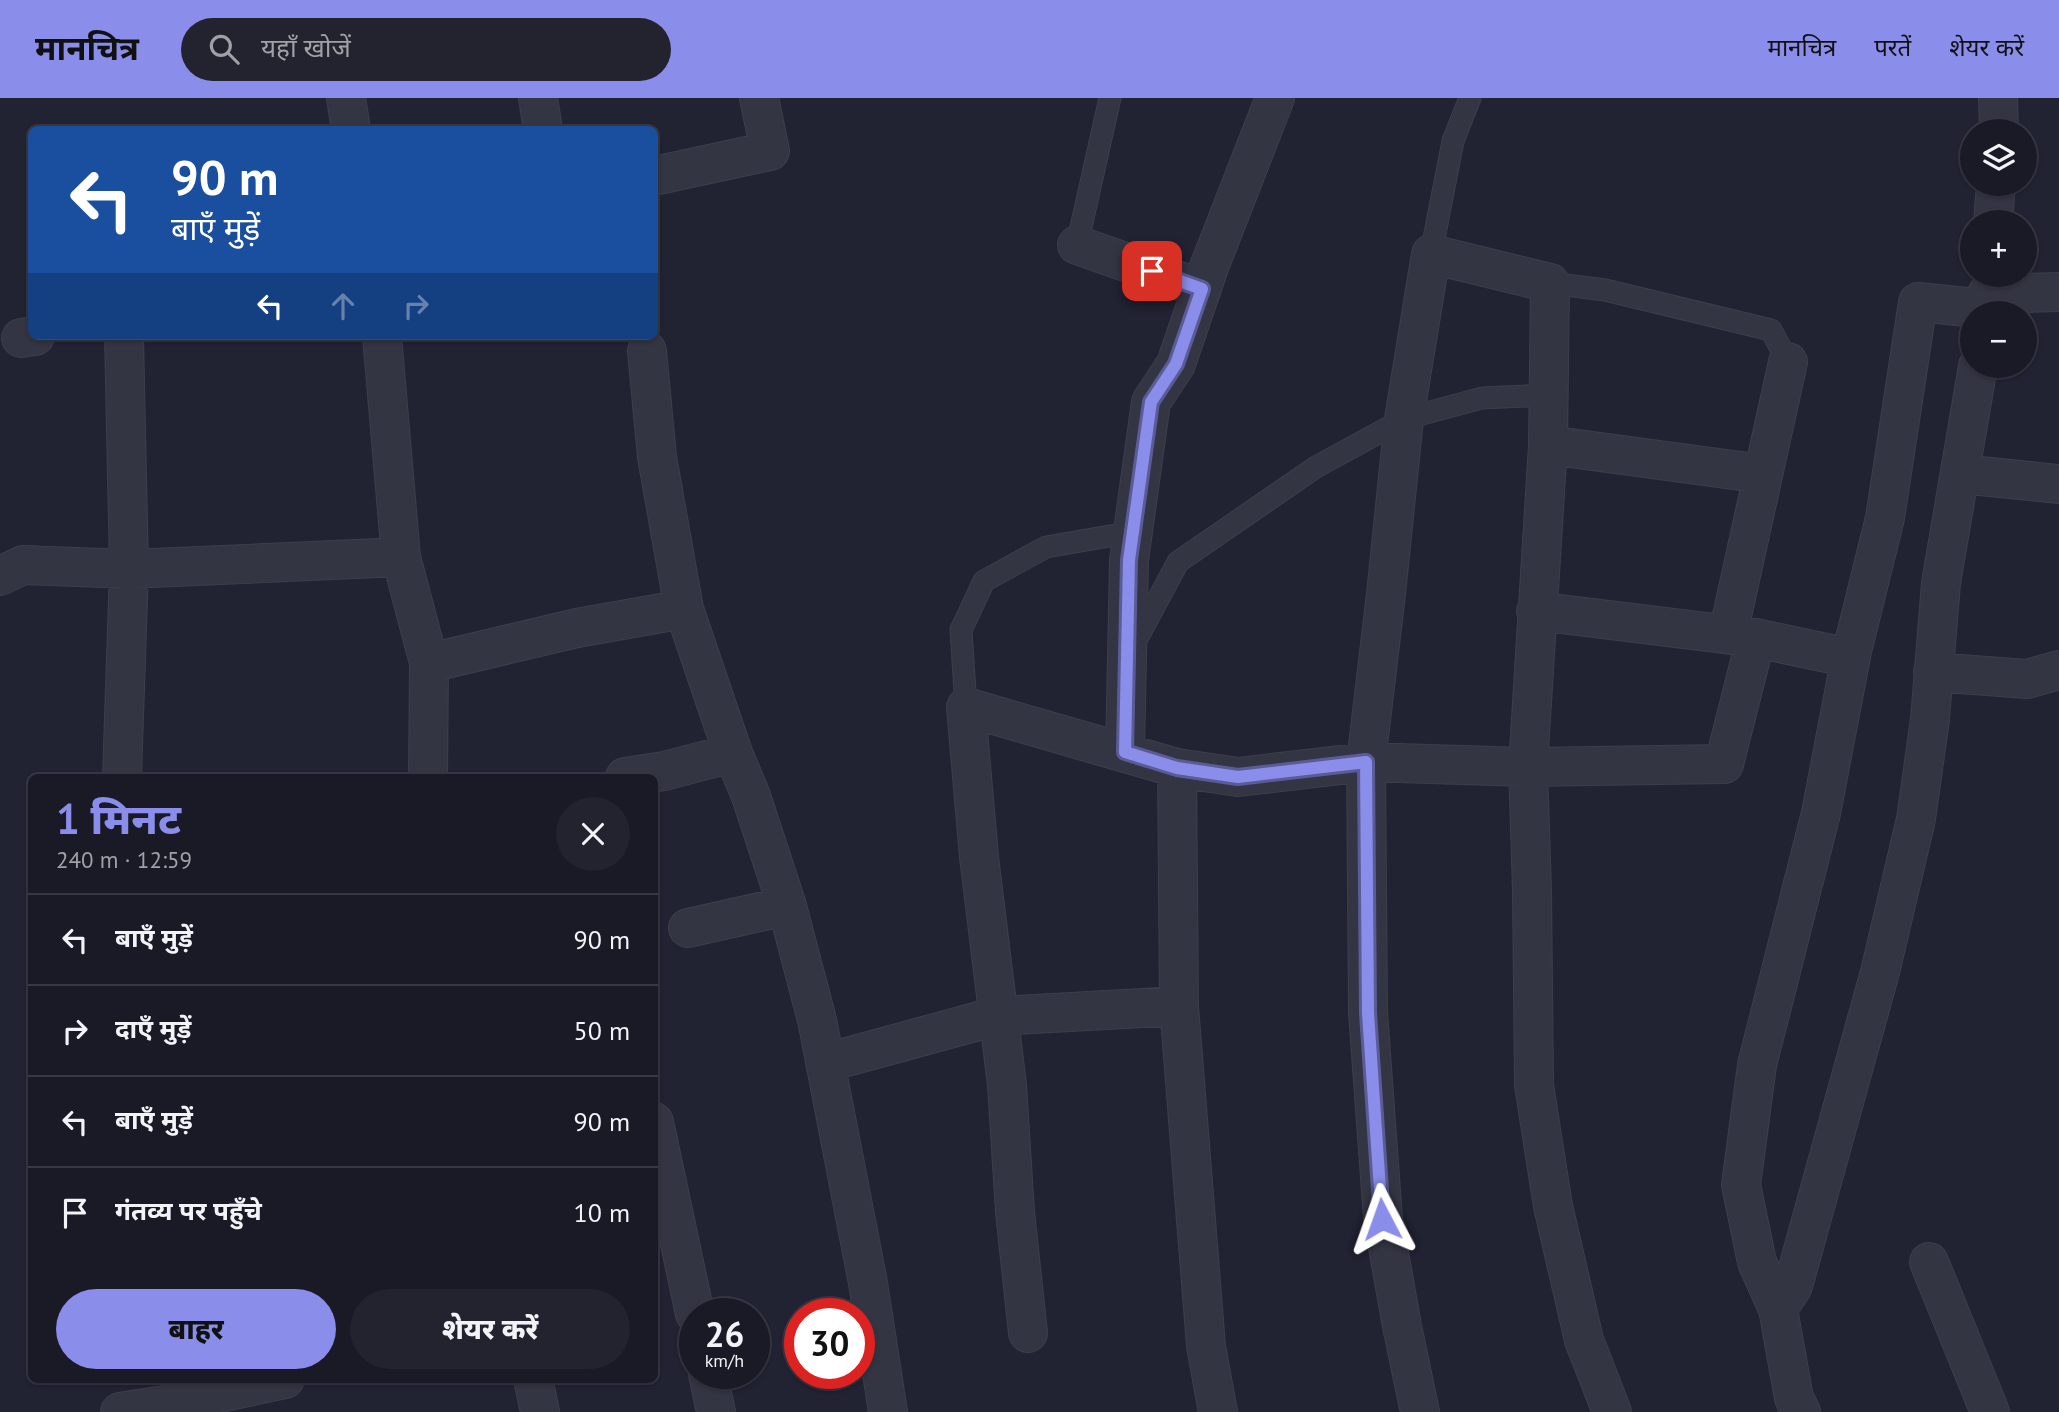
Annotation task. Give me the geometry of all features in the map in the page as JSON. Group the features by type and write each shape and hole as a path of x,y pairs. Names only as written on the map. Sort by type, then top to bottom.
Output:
{"street":[{"path":"346,98 350,126"},
{"path":"538,98 542,126"},
{"path":"658,175 769,150 759,98"},
{"path":"1125,752 1129,560 1151,402 1176,364 1275,98"},
{"path":"1998,98 1999,119"},
{"path":"1077,245 1202,289"},
{"path":"1420,1412 1382,1219 1368,1013 1366,762 1404,419 1431,254 1550,283 1548,445 1528,766 1534,1085 1553,1206 1584,1340 1612,1412"},
{"path":"1801,1412 1794,1398 1779,1309 1757,1262 1741,1185 1757,1065 1821,813 1850,658 1885,518 1918,302 2059,292"},
{"path":"122,774 129,569 124,340"},
{"path":"382,340 401,557 429,663 428,774"},
{"path":"647,351 657,457 684,609 787,906 817,1020 868,1283 888,1412"},
{"path":"1028,1333 1015,1212 1007,1085 979,857 966,707 1177,768 1238,777 1366,762 1528,766 1724,764 1763,474 1788,362"},
{"path":"1779,1309 1793,1286 1892,923 1916,819 1930,719 1941,583 1976,378"},
{"path":"1548,445 1763,474"},
{"path":"1960,474 2059,484"},
{"path":"0,576 23,565 129,569 401,557"},
{"path":"429,663 577,628 684,609"},
{"path":"1536,611 1742,636 1850,658"},
{"path":"1933,672 2027,678 2059,670"},
{"path":"644,774 733,753"},
{"path":"1177,768 1179,1006 1206,1346 1218,1412"},
{"path":"688,928 787,906"},
{"path":"825,1063 997,1016 1179,1006"},
{"path":"658,1141 692,1298"},
{"path":"1929,1262 1990,1412"},
{"path":"120,1412 164,1408 268,1383"},
{"path":"534,1383 540,1412"},
{"path":"711,1389 716,1412"}],"lane":[{"path":"1077,245 1110,98"},
{"path":"1431,254 1453,141 1470,98"},
{"path":"1550,283 1605,290 1771,330 1788,362"},
{"path":"1127,656 1178,562 1317,467 1404,419 1482,398 1549,395"},
{"path":"966,707 961,631 984,581 1046,547 1133,532"}],"route":[{"path":"1152,271 1202,289 1176,364 1151,402 1129,560 1125,752 1177,768 1238,777 1366,762 1368,1013 1382,1219"}]}
